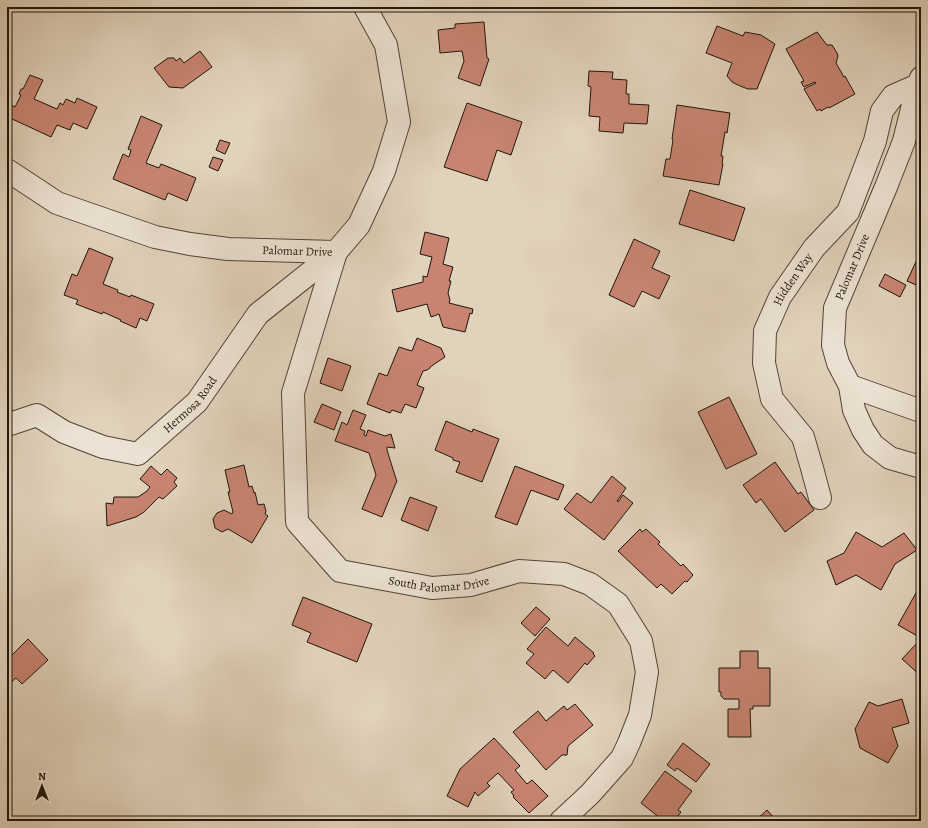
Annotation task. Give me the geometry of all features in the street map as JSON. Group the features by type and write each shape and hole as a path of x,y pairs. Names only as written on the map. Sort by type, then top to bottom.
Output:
{"street":[{"name":"Palomar Drive","path":"7,170 57,203 155,237 190,244 228,249 336,252 359,226 384,171 398,122 386,45 364,7"},
{"name":"Palomar Drive","path":"850,386 838,363 833,345 834,308 904,141 919,82"},
{"name":"Hidden Way","path":"820,498 803,437 772,399 764,363 765,331 780,297 814,248 848,212 875,141 882,111 893,96 919,82"},
{"name":"Hermosa Road","path":"7,425 37,416 64,432 103,447 138,454 197,402 258,314 336,252"},
{"name":"South Palomar Drive","path":"336,252 292,393 297,522 340,571 432,588 471,585 519,571 564,574 590,584 618,604 641,641 647,672 640,715 630,743 622,758 590,794 561,821"},
{"path":"921,411 850,386 854,410 863,430 873,445 890,458 921,467"}],"building":[{"path":"484,22 487,58 489,59 480,86 458,78 464,61 462,51 440,53 438,30 455,28 455,24"},
{"path":"717,26 743,36 745,32 761,35 775,44 757,89 748,89 732,82 727,76 732,63 706,53"},
{"path":"817,32 827,45 832,45 837,53 838,56 836,63 855,94 821,111 820,109 817,111 804,89 816,83 815,82 804,87 801,82 804,81 786,49"},
{"path":"200,51 212,67 183,88 169,87 154,68 168,58 174,58 176,61 180,58 184,63"},
{"path":"589,71 613,72 612,79 627,80 626,94 629,94 629,104 649,105 647,124 624,123 623,133 599,131 600,117 589,116 591,87 588,86"},
{"path":"30,75 43,80 34,99 57,109 60,103 63,105 66,99 75,103 77,98 97,107 87,129 73,123 70,130 57,125 51,137 10,118 12,114 8,112 11,105 15,107 21,95 19,94 21,89 23,89"},
{"path":"467,103 522,122 511,155 497,150 487,181 444,167"},
{"path":"677,105 730,113 721,156 723,156 723,164 719,185 663,176 666,159 670,159"},
{"path":"141,116 162,125 146,163 159,168 161,164 196,178 187,201 168,193 165,200 113,179 123,154 129,157 131,150 128,149"},
{"path":"220,140 230,143 225,154 216,150"},
{"path":"213,157 223,160 218,171 209,167"},
{"path":"690,190 745,208 734,241 679,224"},
{"path":"425,232 449,238 443,264 453,267 449,281 451,281 448,293 450,300 449,303 473,309 472,314 470,313 465,332 443,327 439,314 431,317 427,304 397,312 392,290 423,282 423,276 427,277 432,257 420,254"},
{"path":"634,239 660,251 652,268 670,276 659,299 642,291 634,307 609,295"},
{"path":"89,248 113,258 103,284 118,290 117,292 130,297 131,295 154,304 147,321 140,318 136,328 103,312 102,314 76,304 78,300 64,295 72,274 77,276"},
{"path":"921,251 921,287 907,281"},
{"path":"885,274 906,285 900,297 879,286"},
{"path":"417,338 441,348 445,357 427,370 423,371 417,385 424,388 416,408 405,404 401,413 392,410 390,413 367,404 379,373 387,376 399,347 412,351"},
{"path":"328,358 351,366 342,391 320,383"},
{"path":"729,397 757,454 726,469 698,412"},
{"path":"322,404 341,412 334,430 314,422"},
{"path":"353,410 366,415 360,429 365,431 364,435 366,436 368,430 385,436 391,434 395,448 387,447 387,450 397,482 382,517 362,509 376,475 369,453 335,441 342,422 347,425"},
{"path":"446,421 472,432 473,429 499,439 482,482 456,472 460,462 453,460 453,458 435,450"},
{"path":"775,462 798,494 801,492 814,510 785,532 761,499 756,503 743,485"},
{"path":"244,465 249,487 252,486 254,493 255,492 258,505 264,504 266,511 265,514 268,516 252,543 228,529 222,532 215,528 213,519 217,513 224,510 232,514 233,512 225,470"},
{"path":"151,466 161,475 167,469 177,478 174,482 177,486 163,499 159,497 144,512 136,517 107,526 106,503 113,504 114,497 138,497 147,491 150,487 140,479"},
{"path":"515,466 564,485 558,500 531,490 517,525 495,517"},
{"path":"612,476 626,488 617,501 618,502 623,495 633,503 604,540 564,509 577,493 591,503"},
{"path":"410,497 437,507 428,531 401,520"},
{"path":"640,529 642,532 646,529 660,542 658,544 681,566 683,564 693,575 672,594 661,584 657,588 618,551"},
{"path":"856,532 882,547 904,533 917,550 895,564 881,590 856,575 836,585 827,561 844,553"},
{"path":"921,584 921,638 898,625"},
{"path":"303,597 372,624 357,662 307,642 311,633 292,625"},
{"path":"536,607 550,619 535,636 521,623"},
{"path":"546,627 568,646 575,637 594,653 593,654 595,656 587,665 585,663 568,683 553,670 545,679 526,663 534,654 527,649"},
{"path":"28,639 48,660 22,684 16,678 7,686 7,656 9,658"},
{"path":"919,641 921,643 921,676 902,659"},
{"path":"740,651 758,651 758,668 770,668 770,706 753,706 753,709 750,709 751,737 728,737 728,709 739,709 739,699 724,699 721,696 721,692 719,692 719,668 740,668"},
{"path":"7,693 12,699 7,704"},
{"path":"902,699 909,723 892,728 898,746 888,763 860,748 855,729 869,702 878,706"},
{"path":"575,704 593,725 568,746 567,755 562,755 546,770 513,732 538,711 546,721 564,706 567,710"},
{"path":"494,738 520,766 515,770 527,784 532,780 548,796 529,813 513,797 514,796 511,792 514,790 498,773 487,783 490,786 478,796 475,792 468,807 447,796 460,769"},
{"path":"683,743 710,764 696,782 677,768 675,771 667,765"},
{"path":"665,771 692,791 678,810 681,812 674,821 664,821 641,803"},
{"path":"767,810 777,821 755,821"}]}
